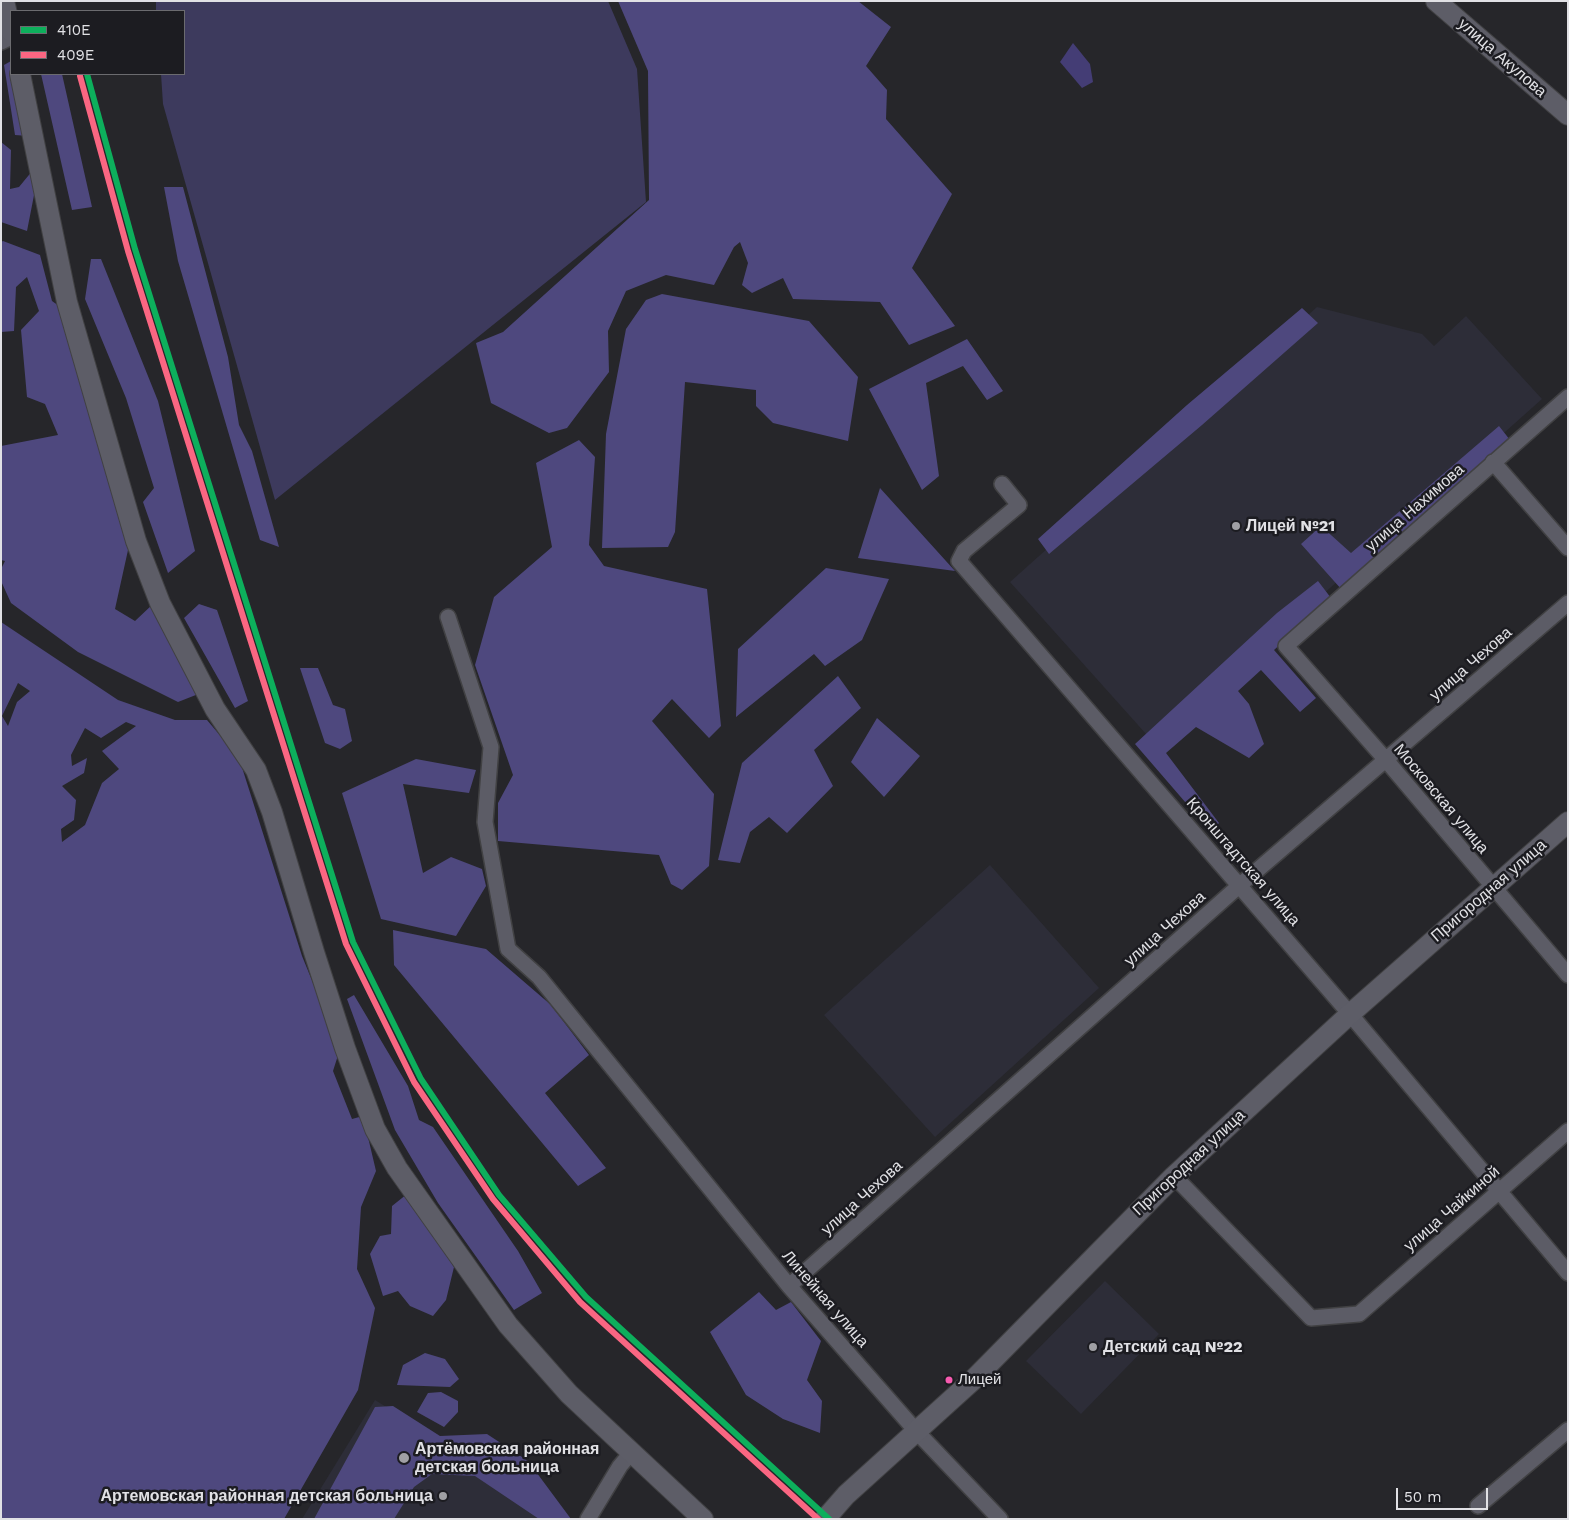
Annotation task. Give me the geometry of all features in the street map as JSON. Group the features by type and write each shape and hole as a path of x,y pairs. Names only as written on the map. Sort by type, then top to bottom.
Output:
{"main road":[{"path":"4,1 10,27"},
{"name":"улица Акулова","path":"1436,1 1568,116"},
{"path":"20,75 66,302 136,540 160,604 216,709 256,770 272,812 345,1048 375,1129 397,1168 508,1325 569,1394 704,1519"},
{"name":"Пригородная улица","path":"824,1519 846,1495 973,1380 1174,1176 1350,1014 1568,822"}],"street":[{"name":"улица Нахимова","path":"1286,646 1568,397"},
{"path":"1493,462 1568,548"},
{"name":"Кронштадтская улица","path":"1002,484 1019,505 964,551 958,562 1240,885 1568,1273"},
{"name":"улица Чехова","path":"788,1286 1240,885 1568,603"},
{"name":"Линейная улица","path":"448,617 491,747 485,822 508,950 539,977 788,1286 917,1432 1000,1519"},
{"name":"Московская улица","path":"1286,646 1386,760 1568,975"},
{"name":"улица Чайкиной","path":"1174,1176 1312,1318 1359,1314 1568,1131"},
{"path":"1478,1506 1568,1430"},
{"path":"588,1519 620,1466 631,1453"}],"shaded area":[{"path":"156,1 608,1 637,69 646,202 275,500 163,104 161,75 185,75 185,10 156,10"},
{"path":"618,1 858,1 891,27 866,66 887,90 886,119 952,194 912,268 955,326 909,345 880,302 793,299 783,278 752,293 742,285 748,263 740,242 734,247 714,285 666,275 626,291 608,331 609,372 567,428 549,433 491,403 476,343 503,332 649,200 648,71"},
{"path":"1073,43 1090,64 1093,82 1082,88 1060,62"},
{"path":"10,62 10,75 28,136 15,135 4,65"},
{"path":"41,75 62,75 92,207 72,210"},
{"path":"1,142 11,150 10,189 19,187 33,170 36,185 27,231 1,222"},
{"path":"164,187 183,187 228,357 239,425 252,451 279,547 260,540 178,261"},
{"path":"3,241 40,255 52,301 66,311 132,532 115,609 135,621 153,604 206,691 178,702 78,652 11,603 1,581 1,569 5,561 1,560 1,446 58,435 45,404 27,397 21,330 39,311 27,277 16,287 14,331 1,332 1,242"},
{"path":"91,259 101,259 158,401 195,551 168,573 143,502 154,488 126,398 85,299"},
{"path":"662,294 809,321 858,377 848,441 773,423 756,406 756,390 685,382 675,532 668,547 602,548 606,434 626,329 646,300"},
{"name":"Лицей №21","path":"1317,307 1422,334 1434,346 1466,316 1542,399 1155,744 1010,582"},
{"path":"1302,308 1318,323 1202,425 1049,554 1038,539 1187,405"},
{"path":"967,339 1003,391 987,400 963,366 926,383 939,476 922,490 869,389"},
{"path":"1499,426 1510,440 1342,590 1301,544 1321,526 1351,553"},
{"path":"579,440 595,457 589,545 604,566 707,589 721,726 709,738 672,699 652,721 714,794 709,866 682,890 671,884 659,855 498,841 498,803 513,775 475,665 494,597 552,547 536,463"},
{"path":"880,488 955,571 858,558"},
{"path":"826,568 889,579 862,640 825,666 814,654 736,717 738,649"},
{"path":"1318,581 1331,598 1274,650 1316,698 1300,712 1261,670 1238,691 1249,704 1264,744 1249,758 1196,727 1166,753 1219,823 1211,832 1135,744 1277,613"},
{"path":"199,604 217,610 248,701 235,708 184,618"},
{"path":"1,622 118,700 175,720 207,720 239,758 302,956 340,1049 333,1071 352,1119 363,1116 376,1171 361,1207 357,1269 375,1308 358,1390 284,1519 1,1519","holes":["18,683 30,691 17,702 8,726 2,716","126,722 136,726 102,751 119,769 102,783 85,825 62,842 61,829 74,820 76,800 62,786 84,773 87,758 72,766 71,755 85,728 101,738"]},
{"path":"300,668 318,668 333,705 345,709 352,741 340,749 325,743"},
{"path":"838,676 861,708 814,750 833,786 787,833 769,817 750,832 740,863 718,860 742,763"},
{"path":"877,718 920,756 884,797 851,762"},
{"path":"416,759 476,770 469,793 403,784 423,873 451,857 482,869 486,886 456,936 381,919 342,793"},
{"path":"990,865 1099,988 935,1137 824,1015"},
{"path":"393,930 486,949 551,1005 589,1055 545,1093 606,1168 578,1186 394,965"},
{"path":"354,995 408,1086 419,1120 433,1127 518,1251 542,1293 514,1310 438,1203 395,1130 347,999"},
{"path":"407,1194 454,1267 446,1300 433,1316 410,1306 398,1291 383,1296 370,1254 380,1236 391,1234 392,1206"},
{"name":"Детский сад №22","path":"1105,1281 1159,1334 1081,1414 1026,1361"},
{"path":"759,1292 776,1310 791,1302 821,1341 807,1380 822,1401 820,1433 783,1419 746,1395 710,1332"},
{"path":"425,1353 445,1359 459,1379 450,1387 397,1385 403,1365"},
{"path":"441,1392 458,1401 458,1412 444,1427 417,1412 428,1393"},
{"name":"Артёмовская районная детская больница","path":"375,1400 562,1515 560,1519 302,1519"},
{"name":"Артёмовская районная детская больница","path":"393,1406 440,1436 487,1434 528,1461 571,1519 539,1519 475,1476 432,1474 414,1487 394,1519 314,1519 375,1407"}],"transit line":[{"name":"410E","path":"87,75 135,249 353,942 421,1079 499,1195 586,1297 829,1519"},
{"name":"409E","path":"80,76 128,251 346,944 414,1082 493,1199 580,1302 818,1519"}],"place":[{"name":"Лицей №21","path":"1236,526"},
{"name":"Детский сад №22","path":"1093,1347"},
{"name":"Лицей","path":"949,1380"},
{"name":"Артёмовская районная детская больница","path":"404,1458"},
{"name":"Артемовская районная детская больница","path":"443,1496"}]}
